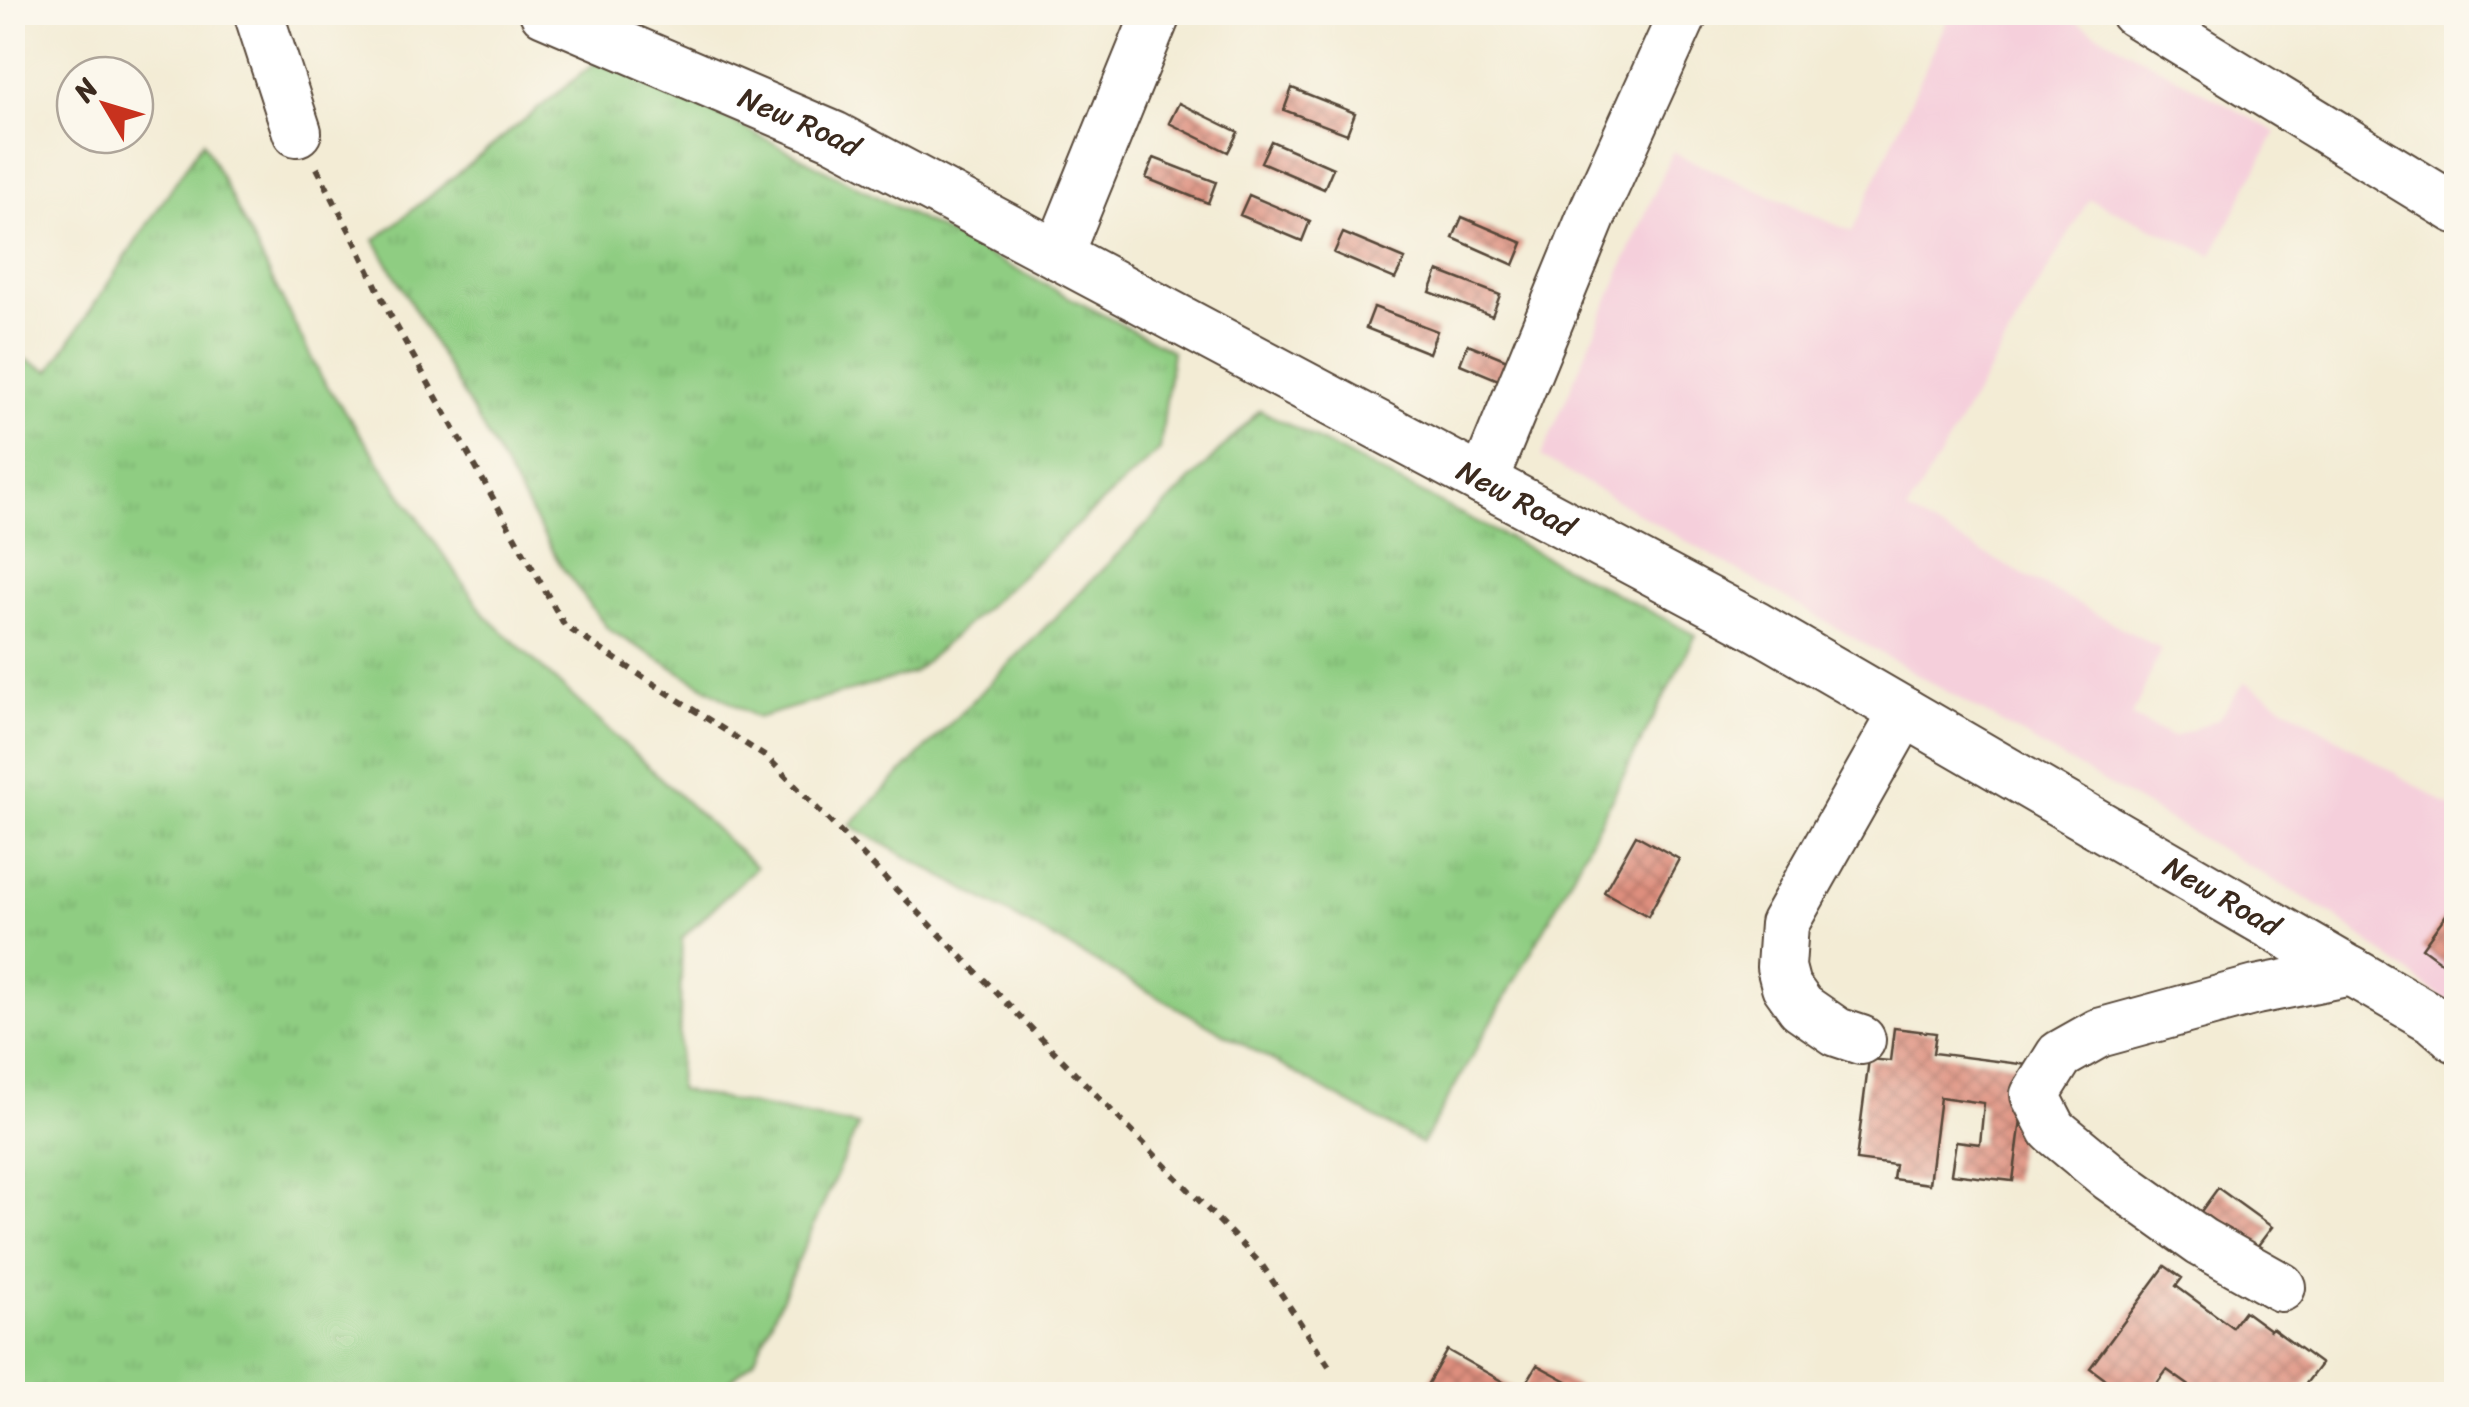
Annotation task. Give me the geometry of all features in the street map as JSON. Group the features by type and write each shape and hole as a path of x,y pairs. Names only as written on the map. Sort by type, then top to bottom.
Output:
{"street":[{"path":"258,12 298,132"},
{"name":"New Road","path":"544,12 834,136 1756,626 2435,1020 2456,1038"},
{"path":"1058,255 1157,12"},
{"path":"1483,481 1595,208 1684,12"},
{"path":"2134,12 2456,209"},
{"path":"1861,1040 1837,1032 1801,1007 1786,986 1781,968 1784,924 1904,712"},
{"path":"2280,1287 2201,1242 2110,1178 2054,1130 2035,1094 2060,1055 2099,1033 2256,990 2351,971"}],"path":[{"path":"298,132 389,313 564,626 769,759 1262,1265 1329,1366"}],"shaded area":[{"path":"1950,13 2061,13 2276,132 2212,255 2089,199 1907,512 2161,649 2132,717 2173,737 2218,719 2245,682 2456,810 2456,1009 2330,913 1541,457 1672,152 1852,232"}],"green space":[{"path":"605,55 1172,351 1160,450 913,673 757,718 608,629 561,566 375,240"},
{"path":"203,141 321,377 485,615 756,867 682,938 678,1090 858,1126 754,1360 714,1394 13,1394 13,354 50,371"},
{"path":"1260,410 1696,635 1547,924 1422,1144 850,825"}],"building":[{"path":"1292,88 1355,113 1347,134 1284,110"},
{"path":"1179,103 1238,132 1228,152 1169,123"},
{"path":"1271,141 1333,168 1324,189 1261,162"},
{"path":"1154,158 1216,182 1208,203 1146,178"},
{"path":"1249,195 1310,221 1302,241 1240,215"},
{"path":"1462,217 1523,243 1514,265 1453,238"},
{"path":"1343,233 1405,259 1395,279 1334,253"},
{"path":"1438,271 1500,295 1492,316 1430,292"},
{"path":"1374,307 1437,331 1429,353 1366,328"},
{"path":"1468,344 1529,369 1520,389 1460,364"},
{"path":"1636,835 1679,859 1648,916 1604,892"},
{"path":"2456,901 2456,973 2422,948"},
{"path":"1894,1028 1936,1033 1933,1053 2028,1065 2013,1181 1951,1174 1956,1141 1980,1144 1984,1103 1940,1097 1929,1184 1893,1179 1895,1165 1856,1160 1869,1059 1890,1061"},
{"path":"2218,1188 2272,1227 2247,1260 2194,1221"},
{"path":"2165,1266 2182,1278 2176,1286 2232,1327 2244,1311 2321,1364 2298,1394 2201,1394 2167,1370 2149,1394 2125,1394 2090,1368"},
{"path":"1447,1350 1521,1392 1537,1365 1591,1394 1422,1394"}]}
